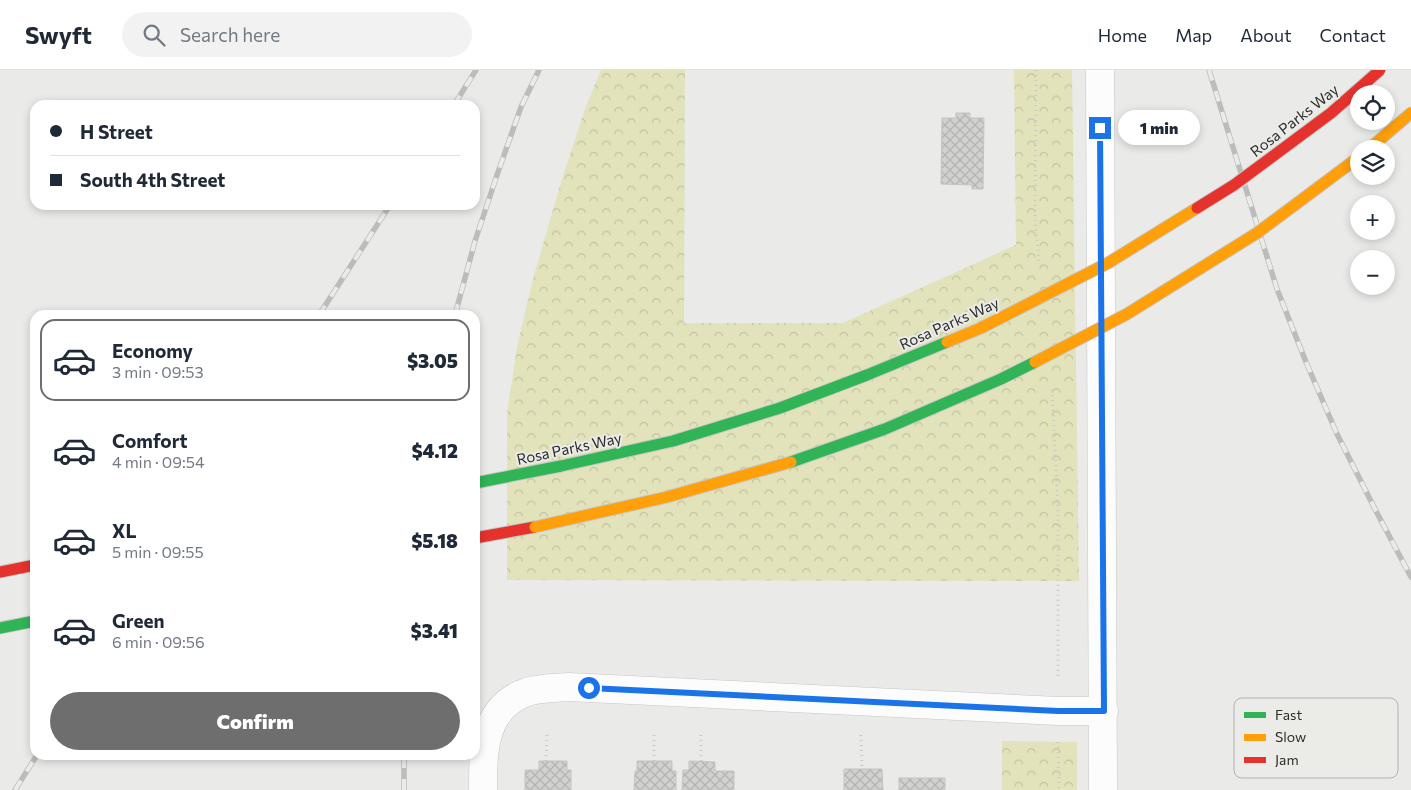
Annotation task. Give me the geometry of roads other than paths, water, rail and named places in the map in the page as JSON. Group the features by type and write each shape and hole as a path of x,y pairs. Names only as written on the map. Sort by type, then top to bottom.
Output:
{"highway":[{"name":"Rosa Parks Way","path":"480,482 673,441 780,408 867,375 981,328 1108,263 1234,185 1331,113 1380,70"},
{"path":"1380,140 1411,113"},
{"path":"480,537 535,527 667,497 794,461 885,429 992,383 1128,314 1258,232 1350,164"},
{"path":"0,572 30,567"},
{"path":"0,628 30,622"}],"street":[{"path":"1100,70 1103,790"},
{"path":"483,790 485,743 491,724 500,710 512,699 527,692 547,688 569,687 1058,711 1104,711"}],"railway":[{"path":"457,100 476,70"},
{"path":"456,310 475,241 497,175 521,107 539,70"},
{"path":"1209,70 1277,289 1306,362 1337,434 1411,577"},
{"path":"322,310 387,210"},
{"path":"15,790 34,760"},
{"path":"404,760 404,790"}]}
